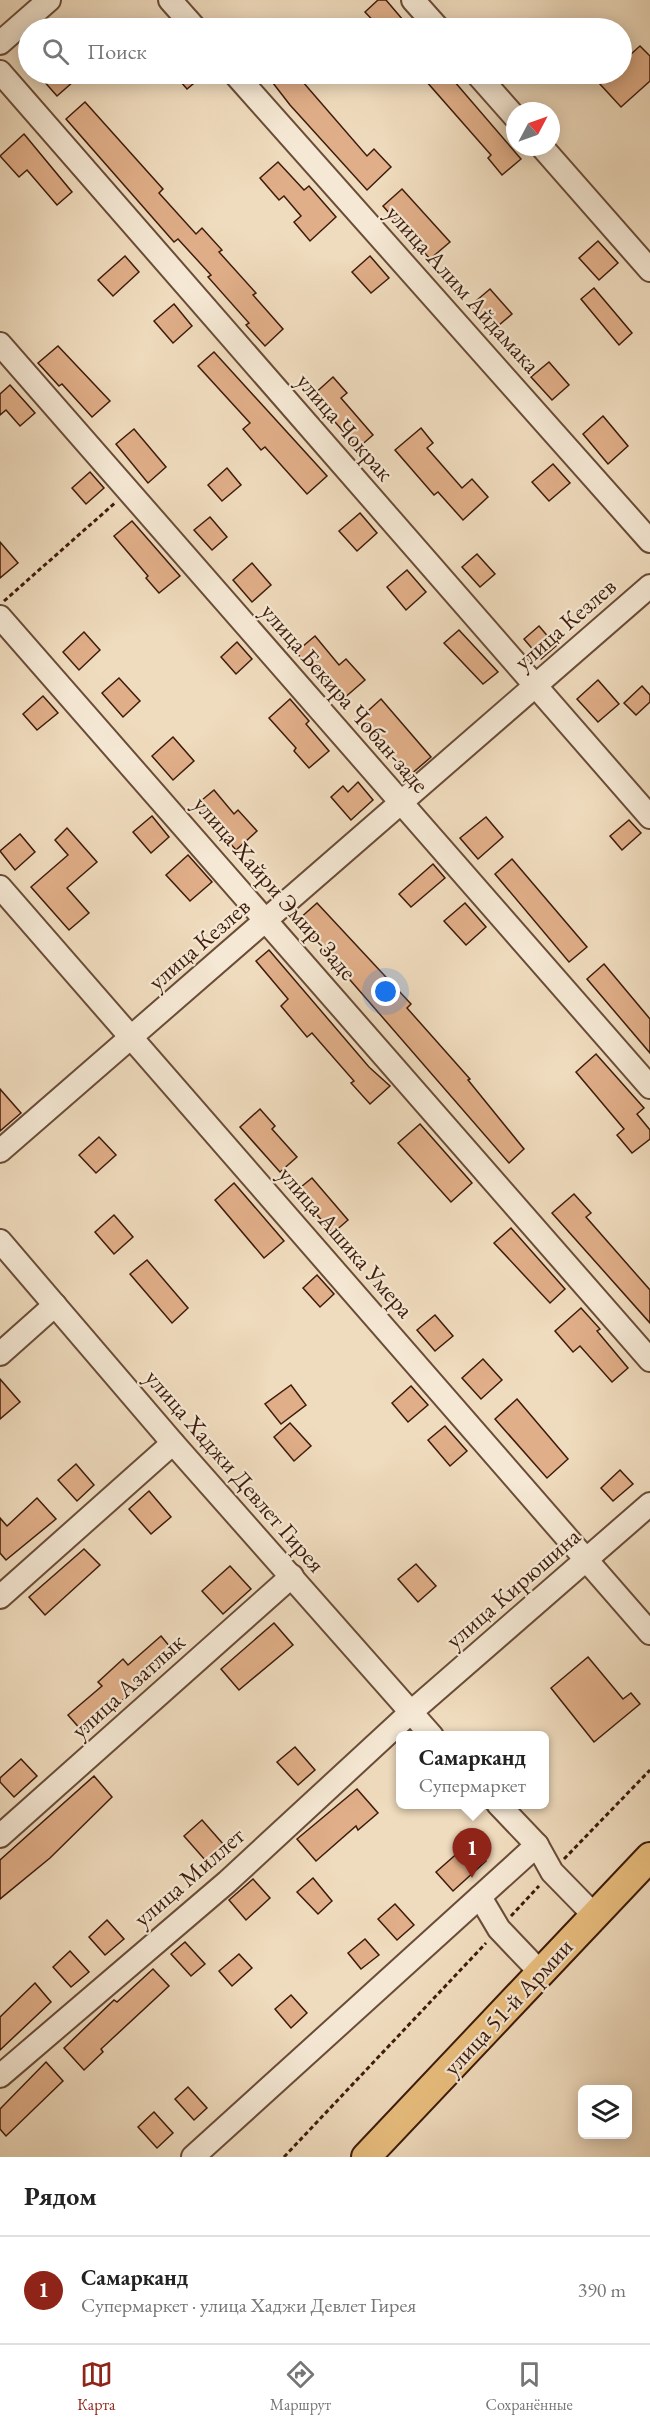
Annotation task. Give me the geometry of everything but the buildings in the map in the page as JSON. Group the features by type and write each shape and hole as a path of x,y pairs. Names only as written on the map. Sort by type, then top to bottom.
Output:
{"main road":[{"name":"улица 51-й Армии","path":"366,2157 650,1857"}],"street":[{"path":"28,18 49,0"},
{"path":"170,0 186,18"},
{"path":"413,0 429,18"},
{"path":"0,43 18,27"},
{"name":"улица Чокрак","path":"0,72 650,817"},
{"name":"улица Алим Айдамака","path":"244,84 650,541"},
{"path":"486,84 506,107"},
{"path":"550,156 650,270"},
{"name":"улица Бекира Чобан-заде","path":"0,344 650,1087"},
{"name":"улица Кезлев","path":"0,1151 650,586"},
{"name":"улица Хайри Эмир-Заде","path":"0,617 650,1360"},
{"name":"улица Ашика Умера","path":"0,887 650,1633"},
{"name":"улица Хаджи Девлет Гирея","path":"0,1241 173,1443 427,1731"},
{"path":"0,1354 55,1305"},
{"path":"0,1597 173,1443"},
{"name":"улица Кирюшина","path":"410,1713 650,1504"},
{"name":"улица Азатлык","path":"0,1836 292,1576"},
{"name":"улица Миллет","path":"0,2076 227,1882 410,1713"},
{"path":"503,1809 537,1845 552,1872 594,1915"},
{"path":"193,2157 537,1845"},
{"path":"480,1897 499,1929 540,1972"}],"path":[{"path":"0,604 129,491"},
{"path":"284,2157 650,1770"}],"place":[{"name":"Самарканд","path":"472,1878"}]}
